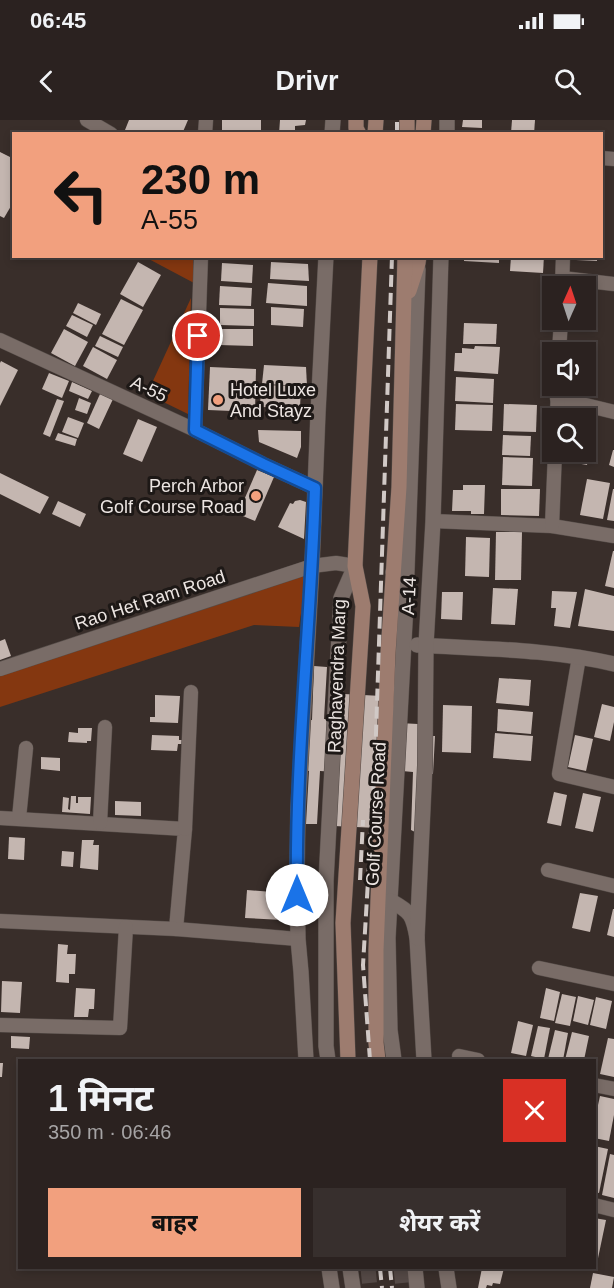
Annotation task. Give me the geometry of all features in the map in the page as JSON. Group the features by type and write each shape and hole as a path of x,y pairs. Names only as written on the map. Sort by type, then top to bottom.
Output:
{"main road":[{"name":"Raghavendra Marg","path":"348,1059 343,923 363,606 355,566 370,258"},
{"path":"378,1059 376,950 388,653 399,488 404,307 414,259"}],"street":[{"path":"87,120 108,132"},
{"path":"195,430 201,258"},
{"path":"306,1059 298,939 298,810 326,258"},
{"name":"A-14","path":"417,938 425,765 426,645 433,521 441,258"},
{"path":"562,276 563,258"},
{"path":"406,604 414,259"},
{"path":"596,283 614,284"},
{"name":"A-55","path":"0,340 315,488"},
{"path":"569,396 614,412"},
{"path":"552,526 555,462"},
{"path":"433,521 552,526 614,536"},
{"name":"Rao Het Ram Road","path":"0,669 312,566 336,563 355,566"},
{"path":"328,1059 325,943 328,833 341,598 355,566"},
{"name":"Golf Course Road","path":"393,572 406,604 388,938 390,1030 394,1059"},
{"path":"404,644 542,653 614,664"},
{"path":"579,657 560,774 614,786"},
{"path":"176,929 185,830 191,692"},
{"path":"100,824 105,727"},
{"path":"19,818 26,748"},
{"path":"0,818 185,830"},
{"path":"548,870 614,885"},
{"path":"391,901 407,909 414,921 424,1059"},
{"path":"0,921 176,929 298,939"},
{"path":"0,1025 120,1028 126,927"},
{"path":"539,968 614,984"},
{"path":"459,1056 473,1059"},
{"path":"596,1084 614,1089"},
{"path":"596,1206 614,1210"},
{"path":"329,1269 332,1288"},
{"path":"350,1269 353,1288"},
{"path":"415,1269 417,1288"},
{"path":"446,1269 449,1288"}],"shaded area":[{"path":"147,258 193,258 194,283"},
{"path":"191,298 188,414 147,394"},
{"path":"307,572 299,627 254,625 0,707 0,674"}],"building":[{"path":"129,120 188,120 183,132 129,132 125,130"},
{"path":"222,120 261,120 261,132 222,132"},
{"path":"280,120 306,120 305,125 295,126 295,132 279,132"},
{"path":"463,120 482,120 482,128 462,127"},
{"path":"512,120 535,120 534,132 511,132"},
{"path":"0,152 12,158 12,204 4,218 0,216"},
{"path":"464,258 499,258 499,263 464,261"},
{"path":"511,258 544,258 543,273 510,271"},
{"path":"576,258 597,258 597,261 576,260"},
{"path":"138,262 161,275 143,307 120,294"},
{"path":"271,262 308,264 309,281 270,279"},
{"path":"222,263 253,265 252,283 221,281"},
{"path":"268,283 307,286 307,306 266,303"},
{"path":"220,286 252,288 251,306 219,305"},
{"path":"121,299 143,310 124,345 102,334"},
{"path":"78,303 101,314 96,325 73,313"},
{"path":"271,307 304,309 303,327 271,325"},
{"path":"220,308 254,309 254,326 220,325"},
{"path":"72,315 93,325 87,337 66,326"},
{"path":"464,323 497,324 496,344 463,344"},
{"path":"64,329 88,342 75,366 51,353"},
{"path":"219,329 253,329 253,346 219,345"},
{"path":"100,336 123,347 118,357 95,346"},
{"path":"475,346 500,347 498,374 454,371 455,353 462,353 462,348 474,349"},
{"path":"93,347 117,360 107,379 83,366"},
{"path":"1,361 18,370 0,406 0,363"},
{"path":"264,365 306,367 307,386 262,384"},
{"path":"210,367 256,369 255,412 208,410"},
{"path":"49,373 69,381 62,398 42,389"},
{"path":"456,377 494,379 493,403 455,401"},
{"path":"72,382 92,391 88,399 69,391"},
{"path":"261,385 301,386 300,408 260,407"},
{"path":"100,394 113,399 99,429 87,423"},
{"path":"79,398 91,403 87,414 75,410"},
{"path":"57,399 64,401 50,437 43,434"},
{"path":"456,404 493,405 492,431 455,430"},
{"path":"504,404 537,405 536,432 503,431"},
{"path":"68,417 84,423 78,438 62,432"},
{"path":"138,419 157,427 142,462 123,454"},
{"path":"258,430 301,431 301,447 297,458 259,442"},
{"path":"58,433 77,439 75,446 55,440"},
{"path":"503,435 531,436 530,456 502,455"},
{"path":"614,450 614,467 609,465"},
{"path":"503,457 533,458 532,486 502,485"},
{"path":"570,462 588,462 587,465"},
{"name":"Perch Arbor Golf Course Road","path":"257,470 274,477 255,521 238,514"},
{"path":"0,473 49,497 40,514 0,494"},
{"path":"587,479 610,483 603,519 580,515"},
{"path":"463,485 485,485 484,514 452,511 453,490 463,490"},
{"path":"501,489 540,489 539,516 501,515"},
{"path":"614,489 614,521 607,520"},
{"path":"300,500 306,502 304,539 278,527 290,503 293,504"},
{"path":"58,501 86,514 80,527 52,514"},
{"path":"496,532 522,532 521,580 495,580"},
{"path":"466,537 490,538 489,577 465,576"},
{"path":"614,551 614,588 605,586"},
{"path":"493,588 518,589 515,625 491,624"},
{"path":"585,589 614,596 614,631 578,626"},
{"path":"552,591 577,592 570,628 554,626 556,608 551,608"},
{"path":"442,592 463,592 462,620 441,619"},
{"path":"5,639 11,656 0,660 0,641"},
{"path":"314,666 327,667 324,719 343,720 344,694 401,697 399,723 418,724 420,675 427,736 435,736 433,774 424,773 417,833 411,830 413,772 402,771 399,829 334,826 337,772 320,771 317,824 306,824 309,771 303,770 306,720 312,720"},
{"path":"499,678 531,680 529,706 496,703"},
{"path":"155,695 180,696 178,723 150,722 150,717 155,717"},
{"path":"602,704 614,707 610,741 594,737"},
{"path":"443,705 472,706 471,753 442,752"},
{"path":"498,709 533,712 531,734 497,731"},
{"path":"78,728 92,728 91,741 87,743 68,742 69,732 78,733"},
{"path":"495,733 533,736 531,761 493,758"},
{"path":"152,735 179,736 183,744 178,744 177,751 151,750"},
{"path":"575,735 593,739 586,771 568,767"},
{"path":"41,757 60,758 60,771 41,769"},
{"path":"554,792 567,795 561,826 547,823"},
{"path":"583,793 601,797 593,832 575,828"},
{"path":"71,796 76,796 76,803 78,803 78,797 91,797 90,814 62,812 63,797 69,798 68,809 70,810"},
{"path":"115,801 141,802 141,816 115,815"},
{"path":"9,837 25,838 24,860 8,859"},
{"path":"82,840 94,840 93,845 99,845 98,870 80,868"},
{"path":"62,851 74,852 73,867 61,866"},
{"path":"247,890 285,893 283,920 245,918"},
{"path":"580,893 598,896 590,932 572,928"},
{"path":"614,909 614,937 607,935"},
{"path":"58,944 68,945 67,954 76,954 75,974 69,974 69,983 56,982"},
{"path":"2,981 22,982 20,1013 1,1012"},
{"path":"76,988 95,989 94,1009 89,1009 88,1017 74,1017"},
{"path":"546,988 560,992 554,1021 540,1018"},
{"path":"562,994 576,997 570,1026 555,1023"},
{"path":"578,996 594,1000 588,1025 573,1021"},
{"path":"596,997 612,1001 606,1029 590,1025"},
{"path":"518,1021 533,1025 526,1056 511,1053"},
{"path":"538,1026 550,1028 544,1059 531,1056"},
{"path":"555,1030 568,1033 563,1059 548,1059"},
{"path":"572,1032 589,1036 584,1059 565,1059"},
{"path":"11,1036 30,1037 29,1049 11,1048"},
{"path":"608,1038 614,1039 614,1077 600,1074"},
{"path":"0,1063 3,1063 2,1077 0,1077"},
{"path":"600,1096 614,1099 614,1115 609,1141 596,1138 596,1114"},
{"path":"596,1146 608,1149 599,1193 596,1192"},
{"path":"610,1154 614,1155 614,1198 602,1195"},
{"path":"596,1218 606,1220 596,1263"},
{"path":"482,1269 504,1269 500,1284 493,1283 492,1286 487,1285 486,1288 478,1288"},
{"path":"593,1273 614,1277 612,1288 590,1288"}],"tunnel":[{"path":"368,1269 370,1288"},
{"path":"401,1269 403,1288"}],"railway":[{"path":"397,120 397,132"},
{"path":"370,1059 363,965 375,763 392,258"},
{"path":"360,880 363,820"},
{"path":"380,1269 382,1288"},
{"path":"390,1269 392,1288"}],"place":[{"name":"Hotel Luxe And Stayz","path":"218,400"},
{"name":"Perch Arbor Golf Course Road","path":"256,496"}],"route":[{"path":"198,336 195,430 315,488 298,810 297,895"}]}
